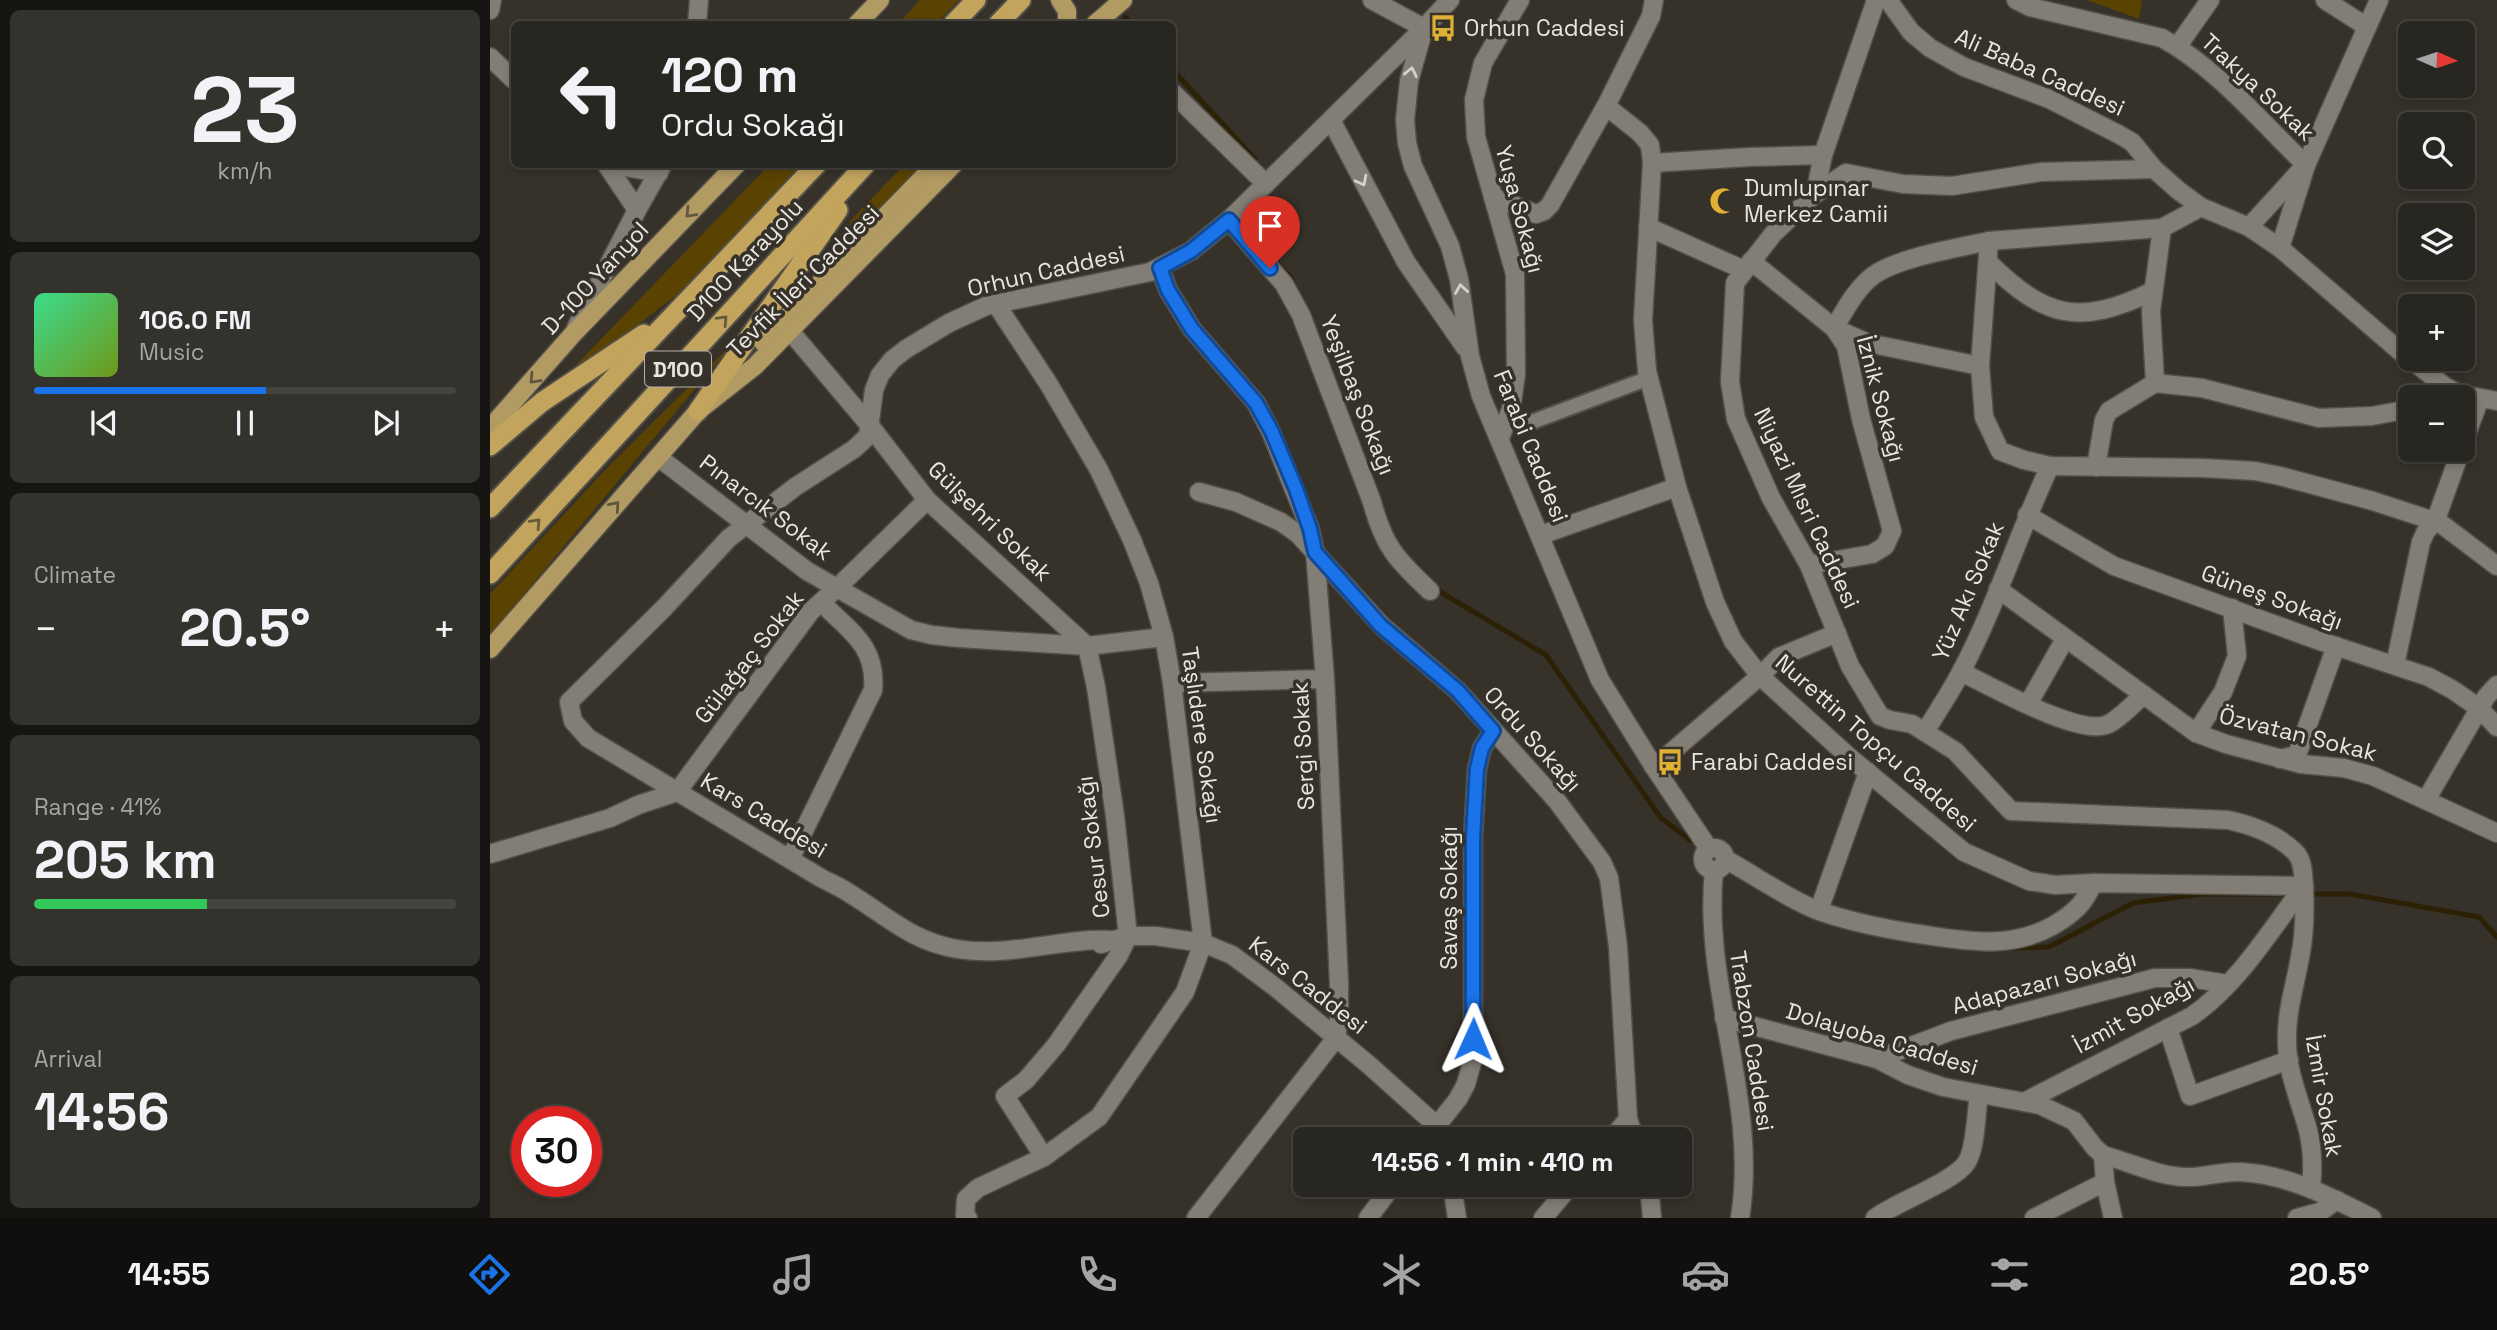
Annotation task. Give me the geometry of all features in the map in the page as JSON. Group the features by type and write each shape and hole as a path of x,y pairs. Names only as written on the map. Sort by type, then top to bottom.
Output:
{"highway":[{"path":"956,21 976,0"},
{"path":"1001,21 1021,0"},
{"name":"D100 Karayolu","path":"490,508 813,168"},
{"name":"D100 Karayolu","path":"490,574 864,168"},
{"path":"698,411 865,168"},
{"path":"490,446 542,402 668,318"}],"main road":[{"path":"849,21 864,0"},
{"path":"860,21 880,0"},
{"path":"1060,0 1067,11 1067,21"},
{"path":"1098,21 1123,0"},
{"name":"D-100 Yanyol","path":"490,428 573,334 733,168"},
{"path":"698,411 932,168"},
{"name":"Tevfik İleri Caddesi","path":"490,649 698,411 755,366 950,168"}],"street":[{"path":"490,10 492,0"},
{"path":"697,21 699,0"},
{"path":"1372,0 1424,28"},
{"name":"Farabi Caddesi","path":"1450,0 1424,28 1413,60 1406,101 1407,143 1413,166 1450,246 1459,279 1469,356 1481,396 1600,680 1709,849"},
{"name":"Yuşa Sokağı","path":"1500,438 1511,409 1516,374 1515,274 1476,136 1474,100 1483,63 1520,0"},
{"path":"1493,197 1536,214 1550,205 1606,106 1651,16 1654,0"},
{"path":"1815,194 1823,155 1876,0"},
{"name":"Ali Baba Caddesi","path":"1888,0 1911,32 1930,48 1964,67 2049,99 2132,142 2154,169 2201,207 2249,226 2280,248 2402,353 2446,387 2459,394 2489,400"},
{"name":"Trakya Sokak","path":"2015,0 2030,7 2162,38 2202,64 2306,165"},
{"path":"2177,47 2210,0"},
{"path":"2325,0 2367,27"},
{"path":"2280,248 2306,165 2379,0"},
{"name":"Orhun Caddesi","path":"870,427 874,390 880,375 892,360 967,313 996,303 1128,277 1160,268 1191,251 1229,220 1424,28"},
{"path":"490,57 511,77"},
{"path":"1176,96 1266,184"},
{"name":"Nurettin Topçu Caddesi","path":"1606,106 1640,133 1650,145 1652,163 1643,320 1649,378 1676,487 1715,602 1734,641 1759,676 1964,852 2029,881 2055,885 2093,883 2304,887"},
{"path":"1331,120 1406,262 1460,338 1469,356"},
{"path":"1652,163 1823,155"},
{"path":"2249,226 2306,165"},
{"path":"610,168 637,210"},
{"path":"573,334 661,169"},
{"name":"Niyazi Mısri Caddesi","path":"2154,169 2041,173 1952,186 1903,184 1846,173 1815,194 1773,233 1735,283 1730,339 1730,382 1736,419 1770,498 1809,565 1850,666 1880,716 1912,724 1955,751 2011,811 2228,820 2248,824 2297,853 2303,870 2304,887"},
{"path":"2155,383 2151,311 2162,228 2201,207"},
{"name":"Yeşilbaş Sokağı","path":"1229,220 1284,284 1301,315 1372,502 1380,531 1402,565 1430,591"},
{"path":"1648,227 1747,266 1834,328 1868,343 1980,366"},
{"name":"İznik Sokağı","path":"1809,565 1872,554 1885,546 1892,531 1861,419 1846,346 1834,328 1848,304 1874,275 1911,259 1989,241 2162,228"},
{"path":"1989,241 1980,366 1984,417 2000,451 2050,466 2255,471 2373,501 2435,522 2453,531 2497,566"},
{"path":"1988,262 2014,288 2035,301 2077,313 2118,306 2152,291"},
{"name":"Sergi Sokak","path":"1160,268 1168,290 1192,329 1256,403 1272,432 1310,529 1315,552 1325,679 1339,983 1336,1038"},
{"name":"Taşlıdere Sokağı","path":"968,1218 965,1215 966,1199 978,1188 1044,1157 1099,1117 1185,992 1203,943 1172,683 1164,636 1149,583 1110,490 1061,403 996,303"},
{"name":"Gülşehri Sokak","path":"790,331 927,500 1087,646"},
{"path":"1529,424 1649,378"},
{"path":"2096,467 2104,420 2109,411 2155,383 2202,388 2319,418 2372,416 2398,411"},
{"path":"2475,425 2489,400"},
{"path":"677,792 588,738 573,721 569,702 729,538 816,472 854,449 868,436 870,427"},
{"name":"Pınarcık Sokak","path":"658,457 807,571 897,623 932,635 1087,646"},
{"path":"2395,665 2421,542 2426,531 2435,522 2457,462"},
{"name":"Yüz Akı Sokak","path":"1925,732 1961,672 2050,466"},
{"path":"1541,535 1676,487"},
{"name":"Ordu Sokağı","path":"1199,492 1236,502 1281,522 1298,534 1381,626 1458,691 1557,801 1602,862 1609,878 1620,972 1628,1119 1631,1127"},
{"name":"Gülağaç Sokak","path":"677,792 811,611 927,500"},
{"name":"Güneş Sokağı","path":"2027,514 2114,566 2429,677 2479,708 2497,727"},
{"name":"Özvatan Sokak","path":"1998,589 2196,733 2279,759 2344,768 2373,776 2497,833"},
{"path":"790,859 873,690 871,657 848,627 821,602"},
{"path":"2196,733 2223,692 2237,656 2232,608"},
{"path":"1654,767 1779,657 1837,633"},
{"path":"1087,646 1164,636"},
{"path":"2028,704 2065,639"},
{"name":"Cesur Sokağı","path":"1044,1157 1005,1096 1026,1080 1056,1045 1119,955 1128,936 1112,790 1087,646"},
{"path":"2279,759 2297,755 2336,646"},
{"path":"1961,672 2048,715 2087,726 2107,725 2144,695"},
{"path":"1172,683 1325,679"},
{"path":"2426,800 2479,708 2497,685"},
{"name":"Savaş Sokağı","path":"1440,1127 1466,1084 1473,1059 1473,837 1477,769 1482,748 1493,731"},
{"path":"1819,910 1868,772"},
{"path":"490,854 610,818 677,792"},
{"name":"Kars Caddesi","path":"677,792 826,881 844,900 893,934 920,947 956,958 1020,959 1093,947 1128,936 1156,936 1203,943 1232,955 1336,1038 1427,1127"},
{"path":"490,844 605,810 638,805"},
{"name":"Trabzon Caddesi","path":"1709,849 1704,854 1703,861 1707,868 1720,865 1710,904 1712,939 1740,1104 1743,1140 1740,1218"},
{"path":"1720,865 1819,910 1893,930 1981,943 2027,938 2071,915 2086,899 2093,883"},
{"name":"İzmit Sokağı","path":"2024,1102 2168,1028 2210,1003 2304,887"},
{"name":"İzmir Sokak","path":"2304,887 2304,937 2288,1013 2287,1043 2310,1143 2313,1169 2311,1189"},
{"name":"Adapazarı Sokağı","path":"1877,1059 1962,1028 2155,978 2190,978 2227,984"},
{"name":"Dolayoba Caddesi","path":"1724,1018 1877,1059 1922,1080 2056,1111 2074,1121 2103,1155"},
{"path":"2168,1028 2190,1096 2289,1060"},
{"path":"1196,1218 1336,1038"},
{"path":"1875,1218 1893,1205 1938,1184 1963,1168 1969,1159 1979,1094"},
{"path":"1621,1127 1628,1119"},
{"path":"2113,1218 2105,1182 2103,1155 2185,1178 2209,1173 2241,1172 2311,1189 2372,1218"},
{"path":"2034,1218 2105,1182"},
{"path":"1368,1218 1384,1197"},
{"path":"1454,1197 1457,1218"},
{"path":"1543,1218 1561,1197"},
{"path":"1650,1197 1652,1218"},
{"path":"2297,1218 2320,1212 2337,1200"}],"shaded area":[{"path":"920,0 959,0 939,21 901,21"},
{"path":"2087,0 2142,0 2139,19"},
{"path":"766,168 804,168 686,288 553,389"},
{"path":"901,168 921,168 829,263 851,220"},
{"path":"734,342 490,635 490,594 606,469"}],"waterway":[{"path":"1125,17 1129,21"},
{"path":"1176,73 1255,159"},
{"path":"1278,264 1291,278 1295,287"},
{"path":"1435,586 1442,593 1546,655 1661,818 1691,841"},
{"path":"2009,948 2049,947 2133,903 2202,894 2282,894"},
{"path":"2314,894 2350,894 2479,917 2497,937"}],"place":[{"name":"Orhun Caddesi̇","path":"1443,28"},
{"name":"Dumlupınar Merkez Camii","path":"1723,201"},
{"name":"Farabi̇ Caddesi̇","path":"1670,762"}],"route":[{"path":"1270,268 1229,220 1191,251 1160,268 1168,290 1192,329 1256,403 1272,432 1296,489 1315,552 1381,626 1458,691 1493,731 1478,757 1477,769 1473,837 1473,1039"}]}
